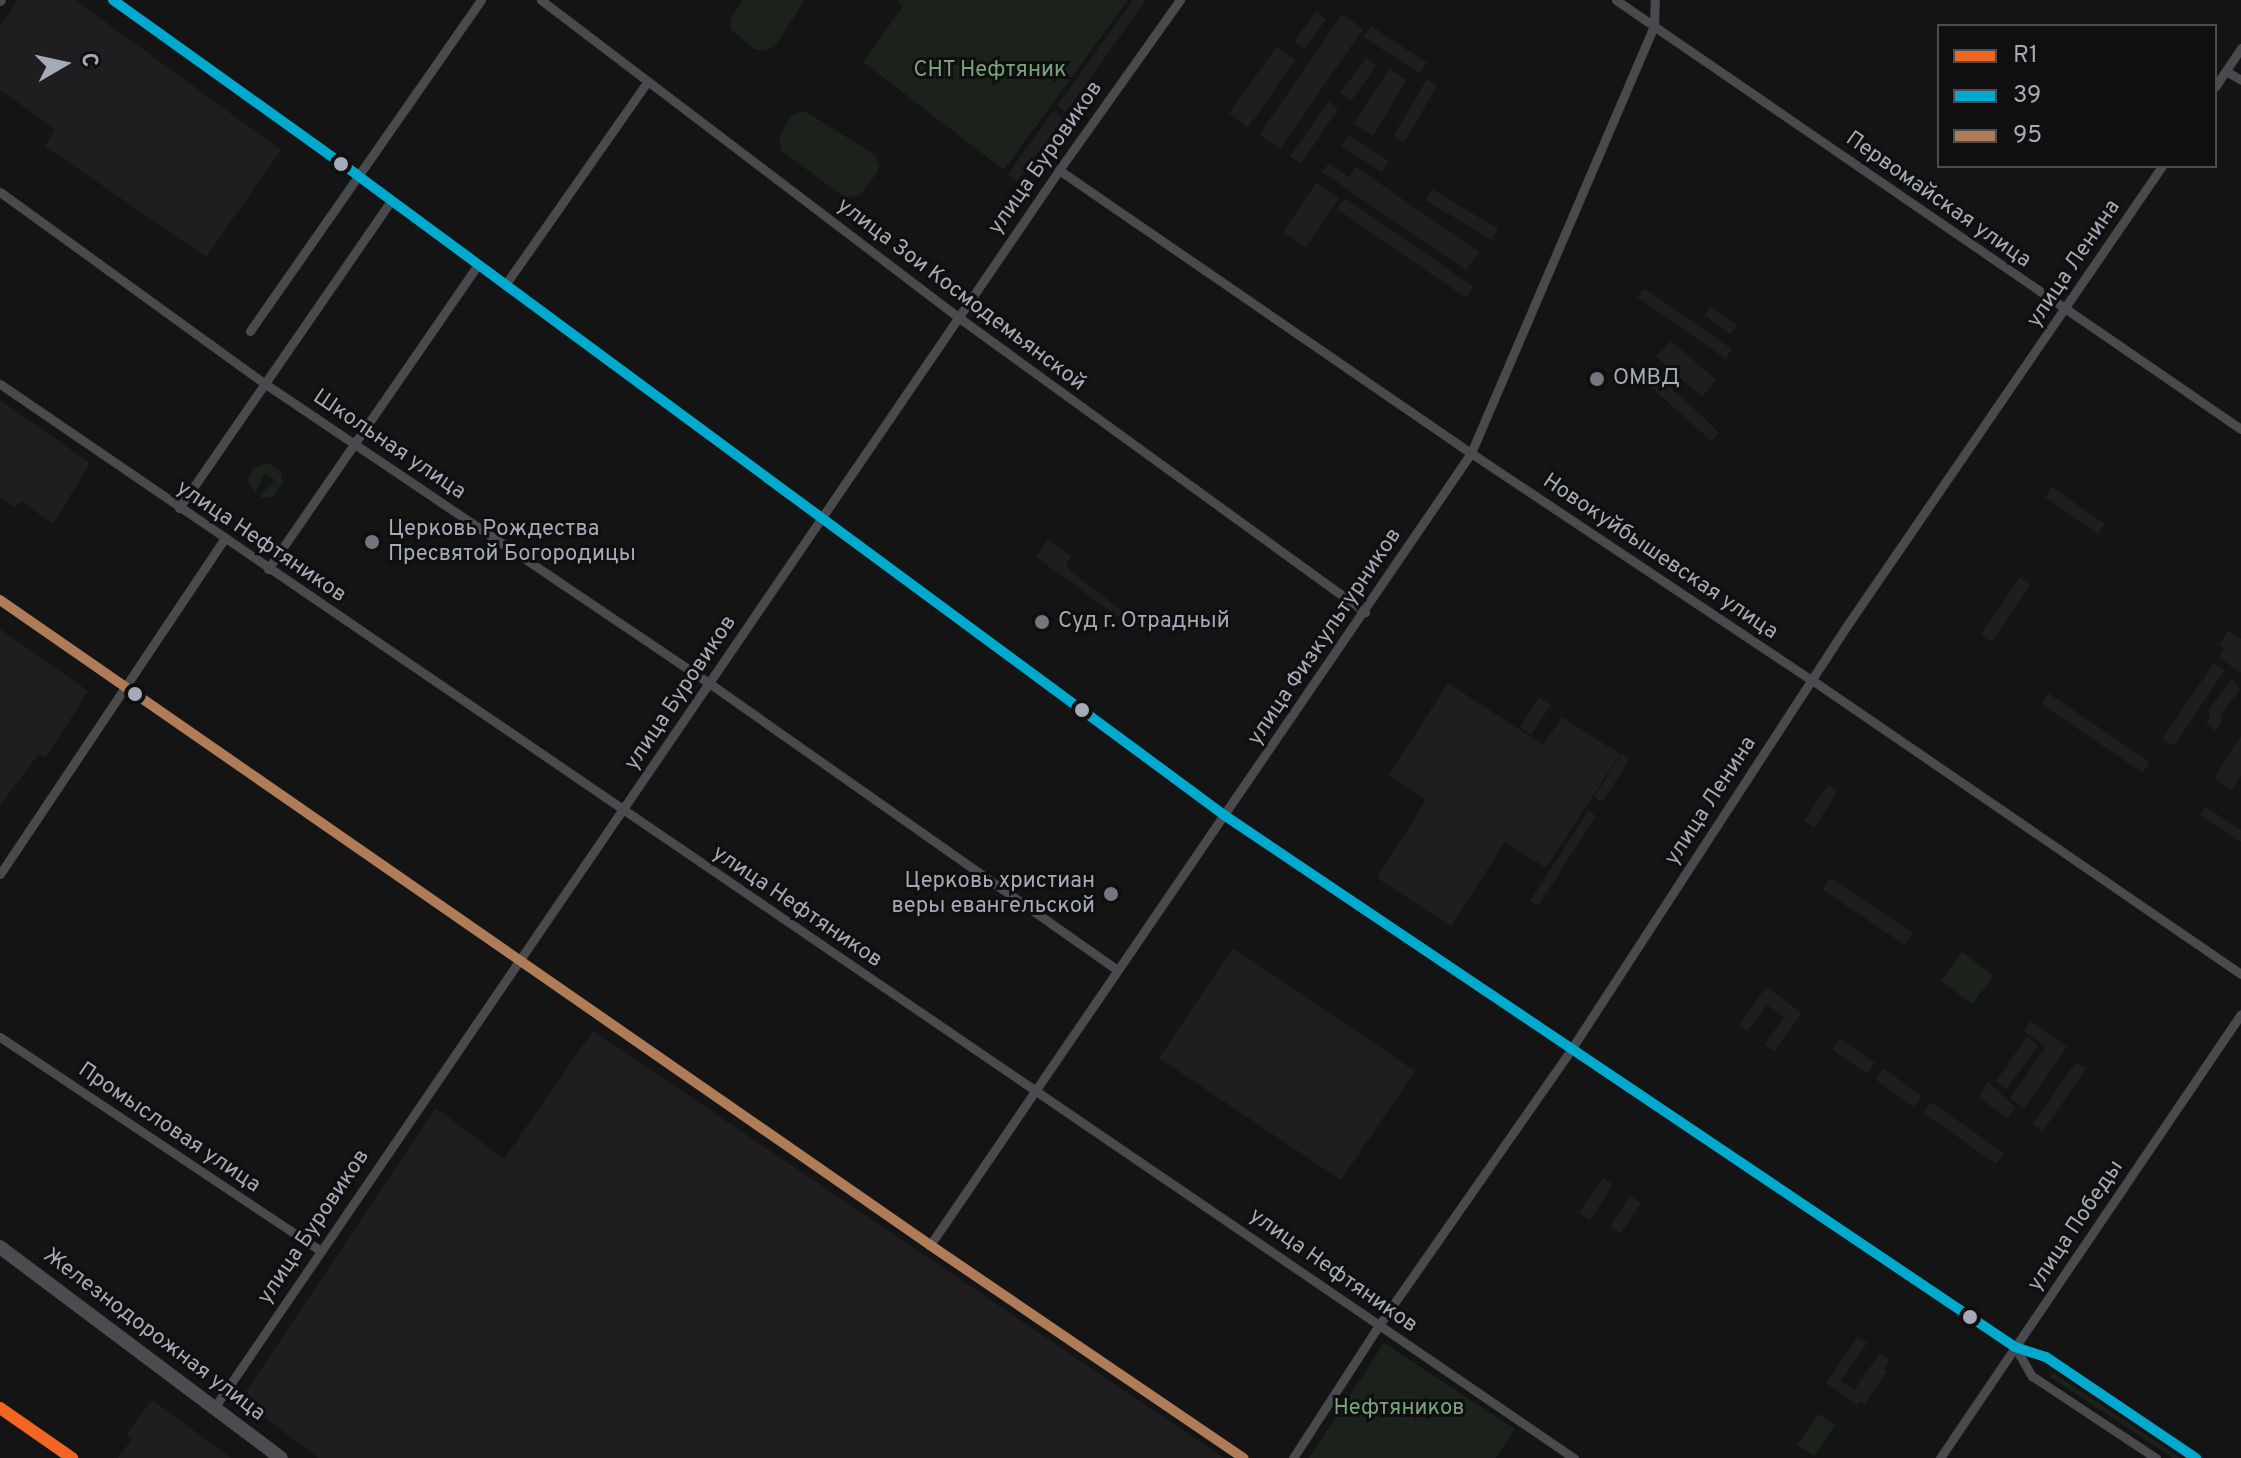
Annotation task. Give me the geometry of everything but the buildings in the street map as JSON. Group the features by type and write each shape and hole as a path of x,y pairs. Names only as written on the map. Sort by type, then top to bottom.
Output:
{"main road":[{"name":"Железнодорожная улица","path":"0,1247 281,1458"}],"street":[{"path":"113,0 357,175 1224,815 2015,1347 2046,1357 2196,1458"},
{"path":"250,331 481,0"},
{"name":"улица Зои Космодемьянской","path":"541,0 958,317 1365,612"},
{"name":"улица Буровиков","path":"214,1408 958,317 1180,0"},
{"name":"Первомайская улица","path":"1616,0 2241,429"},
{"name":"улица Физкультурников","path":"930,1245 1471,453 1654,25 1655,0"},
{"path":"2217,84 2241,48"},
{"path":"2226,71 2241,80"},
{"path":"505,285 648,81"},
{"name":"улица Ленина","path":"1293,1458 1379,1325 1572,1048 1812,680 2161,168"},
{"name":"Новокуйбышевская улица","path":"1059,170 2241,974"},
{"name":"Школьная улица","path":"0,192 264,383 709,683 1116,969"},
{"path":"179,508 391,201"},
{"path":"268,569 478,265"},
{"name":"улица Нефтяников","path":"0,384 622,812 1035,1088 1574,1458"},
{"path":"0,874 224,539"},
{"path":"0,600 930,1245 1244,1458"},
{"name":"улица Победы","path":"1940,1458 2241,1014"},
{"name":"Промысловая улица","path":"0,1037 319,1250"},
{"path":"2015,1347 2032,1376 2156,1458"}],"shaded area":[{"path":"18,0 75,0 281,150 206,257 45,146 55,129 0,90 0,26"},
{"path":"1133,0 1146,0 1066,112 1057,106"},
{"path":"1316,11 1326,19 1305,49 1294,42"},
{"path":"1342,14 1363,29 1280,149 1259,135"},
{"path":"1371,26 1427,63 1419,73 1363,37"},
{"path":"1277,46 1295,60 1248,128 1229,113"},
{"path":"1366,58 1376,66 1351,101 1340,93"},
{"path":"1389,69 1407,80 1373,136 1354,124"},
{"path":"1427,79 1437,86 1404,143 1393,136"},
{"path":"1329,101 1338,109 1301,164 1290,156"},
{"path":"1053,111 1063,119 1017,181 1008,174"},
{"path":"1349,135 1389,161 1382,172 1341,146"},
{"path":"1329,163 1349,177 1356,167 1479,252 1466,270 1322,172"},
{"path":"1316,183 1339,198 1306,247 1283,232"},
{"path":"1432,189 1498,229 1492,240 1425,200"},
{"path":"1345,198 1474,287 1466,298 1337,209"},
{"path":"1644,288 1732,349 1726,359 1637,297"},
{"path":"1710,306 1737,325 1730,334 1704,315"},
{"path":"1671,341 1716,380 1702,397 1656,357"},
{"path":"1649,367 1719,432 1711,441 1640,377"},
{"path":"0,400 90,463 53,524 21,501 14,508 0,497"},
{"path":"2052,487 2105,524 2098,534 2045,497"},
{"path":"1048,540 1071,556 1066,564 1072,572 1122,611 1118,617 1036,557"},
{"path":"2020,577 2030,585 1992,642 1981,634"},
{"path":"0,629 88,691 46,758 39,754 0,805"},
{"path":"2228,631 2241,639 2241,673 2218,657 2224,648 2219,644"},
{"path":"2214,663 2225,670 2174,746 2162,739"},
{"path":"2232,678 2240,689 2221,715 2222,722 2216,731 2206,723 2210,717 2209,709"},
{"path":"1448,683 1543,745 1562,717 1620,754 1546,868 1505,842 1451,926 1377,878 1426,800 1389,775"},
{"path":"2048,693 2150,762 2143,773 2041,704"},
{"path":"1539,697 1551,705 1531,735 1520,727"},
{"path":"2241,736 2241,776 2232,790 2214,778"},
{"path":"1622,753 1630,759 1602,802 1594,797"},
{"path":"1828,785 1838,791 1814,828 1804,821"},
{"path":"2206,807 2241,830 2241,842 2200,815"},
{"path":"1588,811 1596,816 1538,906 1530,901"},
{"path":"1830,878 1913,933 1905,945 1823,890"},
{"path":"1233,948 1415,1071 1341,1180 1159,1058"},
{"path":"1766,987 1802,1013 1774,1051 1765,1044 1784,1017 1767,1005 1748,1031 1739,1025"},
{"path":"2031,1021 2067,1047 2024,1108 2010,1098 2046,1047 2024,1031"},
{"path":"593,1031 1224,1458 318,1458 241,1399 436,1108 504,1159"},
{"path":"2027,1037 2038,1045 2007,1089 1996,1081"},
{"path":"1840,1039 1875,1063 1867,1074 1833,1050"},
{"path":"2076,1062 2086,1069 2043,1131 2033,1124"},
{"path":"1883,1068 1922,1096 1914,1107 1875,1079"},
{"path":"1988,1082 2016,1107 2008,1118 1978,1097"},
{"path":"1931,1102 2004,1153 1996,1164 1924,1113"},
{"path":"1603,1178 1613,1184 1590,1220 1579,1213"},
{"path":"1630,1196 1641,1203 1620,1234 1610,1226"},
{"path":"1858,1337 1867,1343 1841,1381 1854,1390 1880,1353 1890,1360 1883,1369 1887,1372 1865,1404 1860,1401 1858,1405 1826,1383"},
{"path":"152,1400 231,1458 118,1458 132,1439 126,1435"}],"green space":[{"path":"743,0 805,0 775,46 765,51 754,49 730,29 731,18"},
{"name":"СНТ Нефтяник","path":"896,0 1128,0 1004,170 863,62 903,6"},
{"path":"805,111 875,155 879,167 860,195 846,198 781,151 779,136 792,115"},
{"path":"268,463 281,472 283,483 274,496 263,498 259,496 275,480 265,473 255,493 248,481 252,469"},
{"path":"1962,952 1994,976 1972,1004 1941,981"},
{"name":"Нефтяников","path":"1384,1343 1515,1429 1496,1458 1309,1458"},
{"path":"2053,1373 2181,1458 2173,1458 2050,1377"},
{"path":"1818,1414 1835,1425 1814,1456 1797,1445"}],"railway":[{"path":"0,1408 72,1458"}],"transit line":[{"name":"39","path":"113,0 357,175 1224,815 2015,1347 2046,1357 2196,1458"},
{"name":"95","path":"0,600 930,1245 1244,1458"},
{"name":"R1","path":"0,1408 72,1458"}],"place":[{"name":"ОМВД","path":"1597,379"},
{"name":"Церковь Рождества Пресвятой Богородицы","path":"372,542"},
{"name":"Суд г. Отрадный","path":"1042,622"},
{"name":"Церковь христиан веры евангельской","path":"1111,894"}]}
